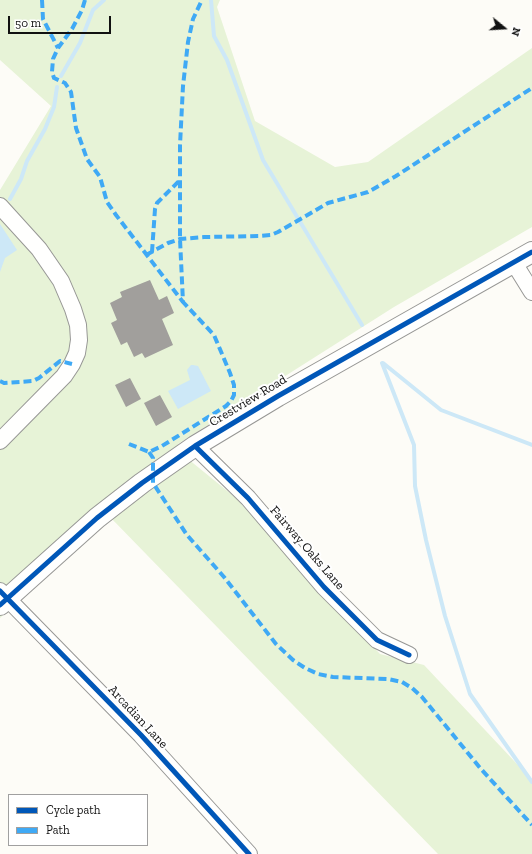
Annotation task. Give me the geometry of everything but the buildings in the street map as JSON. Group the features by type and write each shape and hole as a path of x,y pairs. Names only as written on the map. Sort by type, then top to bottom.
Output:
{"street":[{"path":"0,206 39,248 61,281 78,325 79,340 77,353 64,376 0,441"},
{"name":"Crestview Road","path":"2,598 97,518 142,483 196,446 278,396 532,252"},
{"path":"514,263 532,292"},
{"name":"Fairway Oaks Lane","path":"196,446 248,498 324,587 377,640 410,654"},
{"name":"Arcadian Lane","path":"2,598 141,735 249,854"}],"green space":[{"path":"0,0 220,0 217,7 255,121 335,167 368,162 532,48 532,227 394,307 178,444 188,459 236,498 380,654 424,665 532,780 532,854 438,854 110,517 0,618 0,190 51,106 0,60"}],"water":[{"path":"0,224 17,250 5,258 0,272"},
{"path":"191,365 198,366 211,391 178,409 168,391 190,380 187,370"}],"waterway":[{"path":"61,76 80,43 93,10 104,0"},
{"path":"211,0 214,36 227,60 263,160 362,325"},
{"path":"10,199 21,179 27,161 45,129 54,107 57,87"},
{"path":"382,363 414,445 415,486 426,540 445,616 470,694 532,782"},
{"path":"383,363 441,410 532,445"}],"marked path":[{"path":"42,0 43,19 58,48"},
{"path":"85,0 82,10 72,29 58,48 53,59 52,72 54,78 65,83 71,92 76,128 87,159 100,177 107,202 183,302"},
{"path":"129,444 149,452 162,446 226,406 234,395 234,385 214,335 183,302 180,239 180,145 183,86 188,42 193,19 202,0"},
{"path":"146,255 168,243 180,239 259,236 271,235 278,232 328,203 368,192 396,176 532,88"},
{"path":"152,252 155,209 157,203 180,180"},
{"path":"0,381 4,383 33,381 60,361 72,364"},
{"path":"149,452 153,458 153,483 187,535 224,577 276,644 293,660 318,674 333,677 388,679 402,682 412,688 422,697 481,769 532,825"}],"cycle path":[{"path":"0,605 97,518 142,483 195,446 278,396 532,252"},
{"path":"195,446 248,498 324,587 377,640 409,655"},
{"path":"0,591 141,735 249,854"}]}
